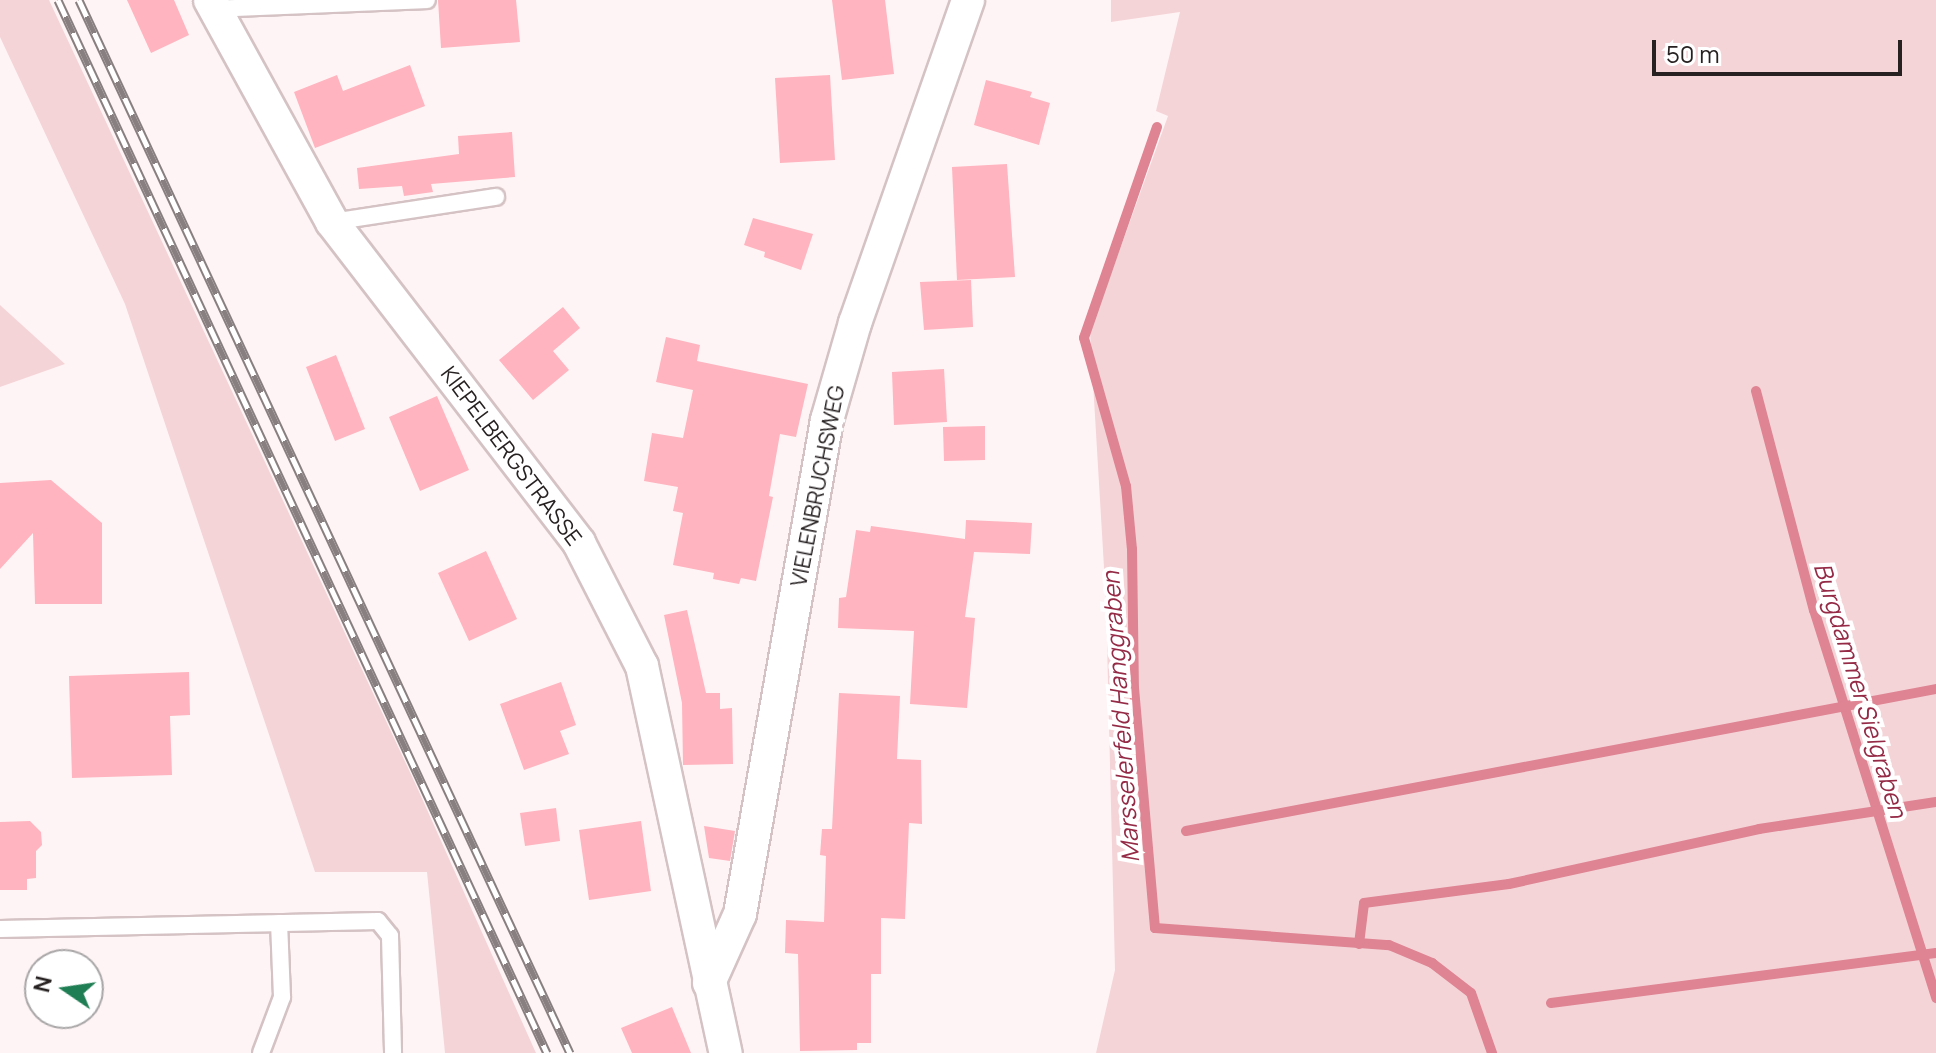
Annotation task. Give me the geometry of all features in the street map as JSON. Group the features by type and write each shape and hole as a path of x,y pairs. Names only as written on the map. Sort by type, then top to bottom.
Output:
{"street":[{"name":"VIELENBRUCHSWEG","path":"709,983 740,914 827,420 865,293 968,0"},
{"name":"KIEPELBERGSTRASSE","path":"212,4 332,222 579,543 642,666 726,1053"}],"lane":[{"path":"212,4 427,0"},
{"path":"332,222 496,197"},
{"path":"0,929 378,921 390,936 393,1053"},
{"path":"261,1053 282,997 279,923"}],"shaded area":[{"path":"0,0 49,0 416,785 536,1053 445,1053 427,872 315,872 125,304 0,37"},
{"path":"1111,0 1936,0 1936,1053 1096,1053 1115,970 1106,601 1090,332 1168,116 1156,111 1180,12 1111,22"},
{"path":"0,305 65,364 0,387"}],"building":[{"path":"127,0 174,0 189,35 151,53"},
{"path":"438,0 516,0 520,42 441,48"},
{"path":"832,0 885,0 894,74 842,80"},
{"path":"410,65 425,106 315,148 294,92 337,75 343,91"},
{"path":"830,75 835,160 780,163 775,78"},
{"path":"986,80 1032,92 1030,97 1050,103 1039,145 974,125"},
{"path":"512,132 515,177 431,184 433,192 404,196 402,186 359,189 357,168 459,154 458,136"},
{"path":"1007,164 1015,277 957,280 952,167"},
{"path":"753,218 813,234 801,270 764,257 765,252 744,245"},
{"path":"971,280 973,327 924,330 920,282"},
{"path":"563,307 580,328 553,351 569,370 533,400 499,360"},
{"path":"666,337 700,345 697,361 808,384 796,437 780,434 769,496 773,497 756,581 741,578 739,584 713,579 714,573 673,565 683,513 673,511 678,487 644,481 652,433 683,438 693,390 656,382"},
{"path":"336,355 365,429 335,441 306,367"},
{"path":"944,369 947,422 894,425 892,372"},
{"path":"437,396 469,470 420,491 389,417"},
{"path":"985,426 985,460 944,461 943,427"},
{"path":"51,480 102,523 102,604 35,604 33,533 0,569 0,483"},
{"path":"966,520 1032,523 1030,554 974,552 965,617 975,618 967,708 910,704 914,631 838,628 839,598 846,597 856,530 870,532 871,526 965,539"},
{"path":"486,551 517,619 469,641 438,573"},
{"path":"687,610 706,693 720,693 720,709 732,708 733,764 683,765 682,703 664,615"},
{"path":"189,672 190,715 170,716 172,775 72,778 69,676"},
{"path":"561,682 576,725 560,731 569,754 524,770 500,704"},
{"path":"839,693 900,696 897,759 921,760 922,824 909,823 905,919 881,918 881,974 871,974 871,1043 857,1043 857,1050 800,1051 798,954 785,953 786,920 824,922 826,856 820,855 822,829 832,829"},
{"path":"556,808 560,841 525,846 520,813"},
{"path":"30,821 41,832 42,845 36,851 36,878 27,879 27,890 0,890 0,822"},
{"path":"641,821 651,891 589,900 579,830"},
{"path":"704,826 735,831 730,861 709,858"},
{"path":"672,1007 691,1053 632,1053 621,1028"}],"waterway":[{"name":"Marsselerfeld Hanggraben","path":"1157,127 1084,338 1126,486 1132,549 1134,688 1155,928 1389,945 1432,963 1471,993 1492,1053"},
{"name":"Burgdammer Sielgraben","path":"1756,391 1814,610 1936,998"},
{"path":"1186,831 1936,689"},
{"path":"1359,944 1364,903 1509,884 1759,829 1936,802"},
{"path":"1551,1003 1936,953"}],"railway":[{"path":"58,0 547,1053"},
{"path":"79,0 570,1053"}]}
